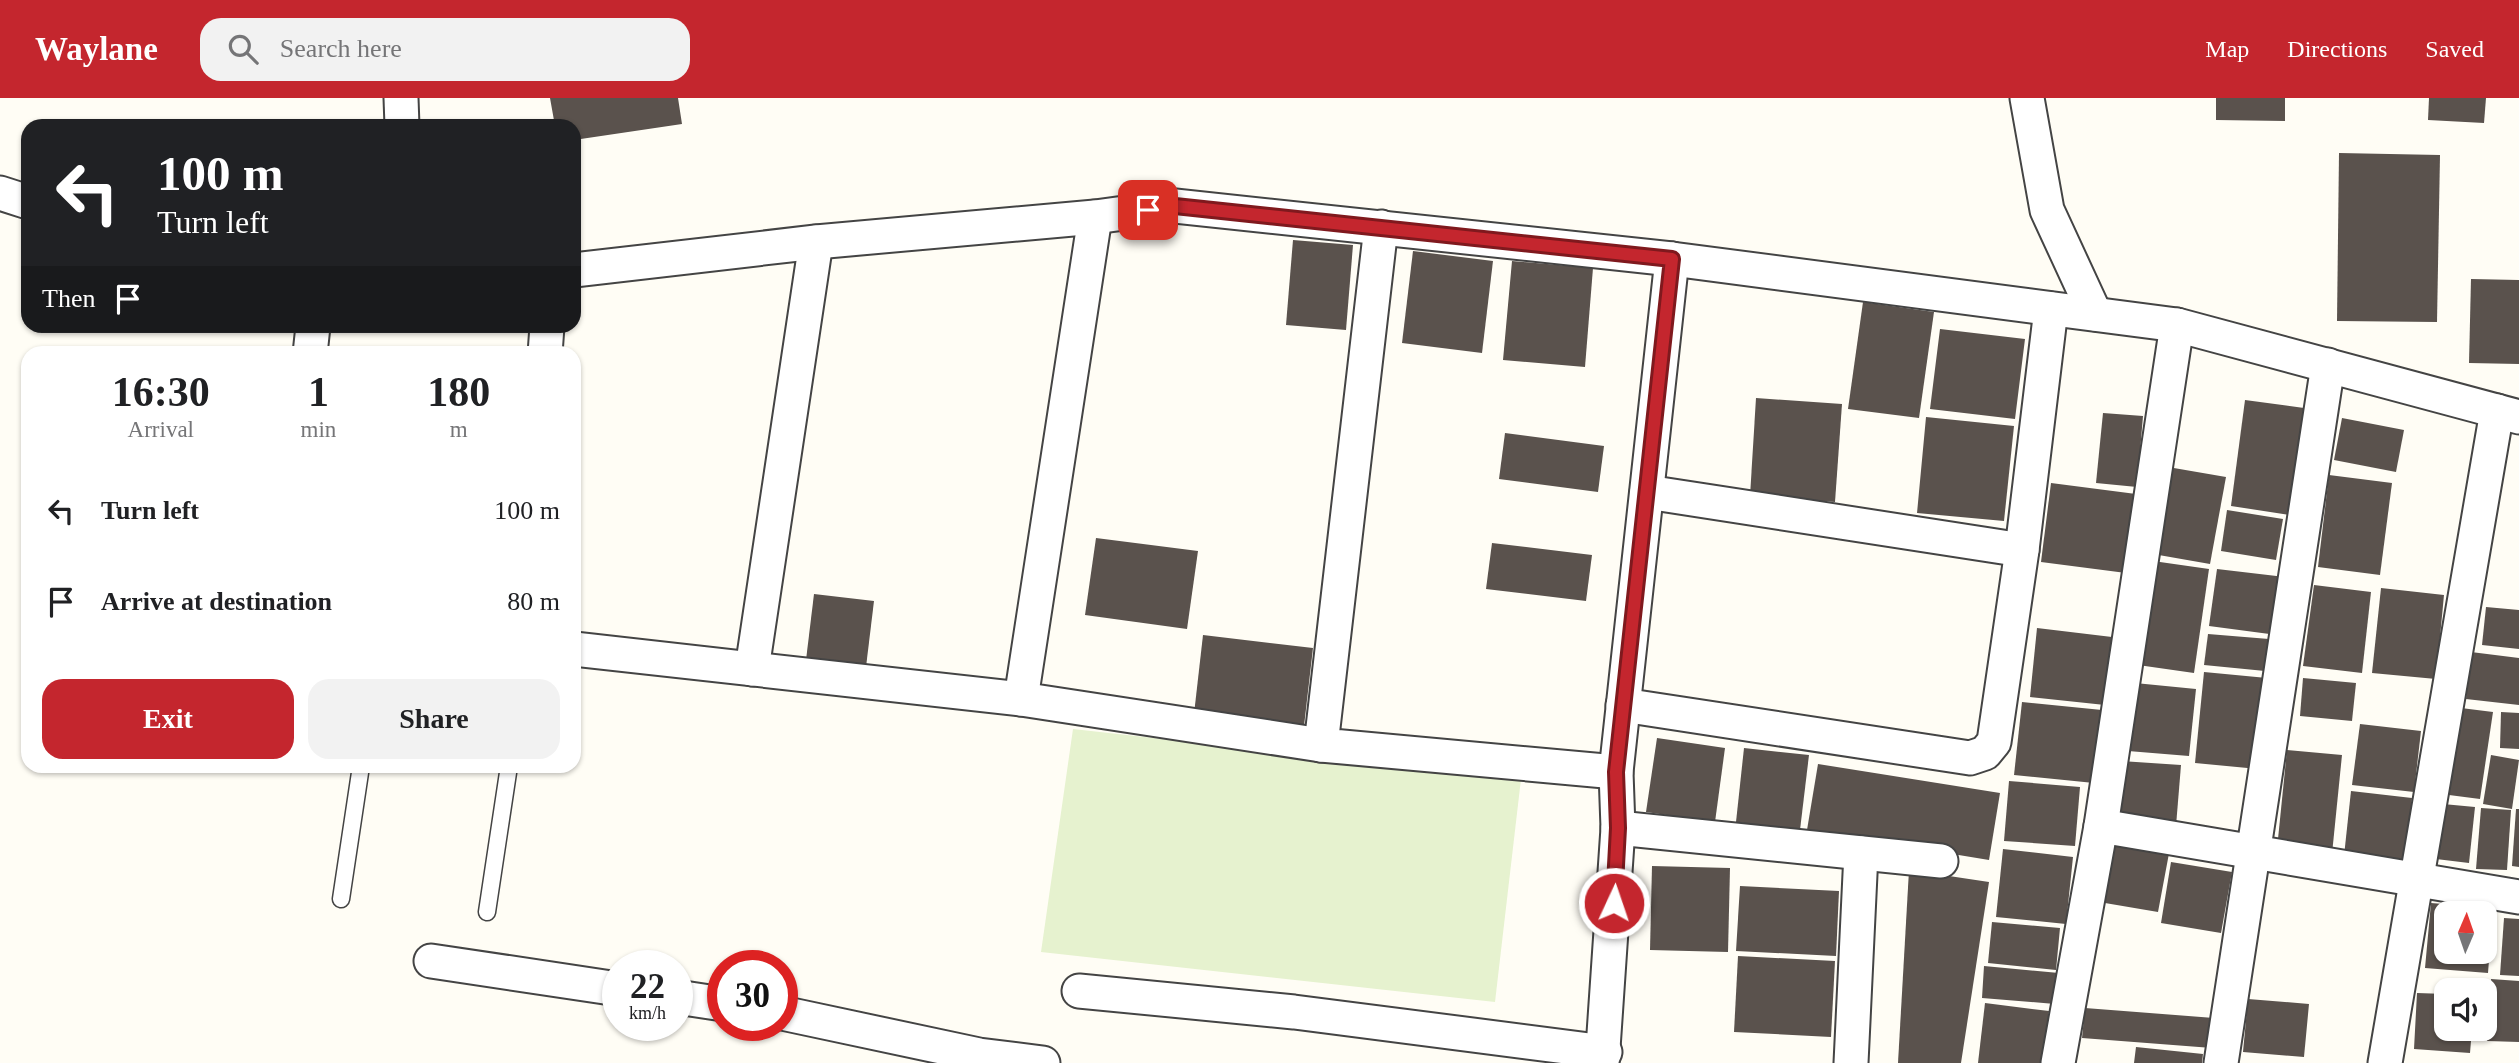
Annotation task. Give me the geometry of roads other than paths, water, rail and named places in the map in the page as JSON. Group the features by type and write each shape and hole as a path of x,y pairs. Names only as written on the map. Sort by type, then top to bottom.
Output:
{"street":[{"path":"401,98 402,119"},
{"path":"2027,98 2048,210 2095,314"},
{"path":"0,193 21,200"},
{"path":"581,269 816,242 1095,217 1175,206 1672,259 2177,325 2508,414 2416,880 2385,1063"},
{"path":"1021,699 1095,217"},
{"path":"1321,745 1381,227"},
{"path":"752,669 816,242"},
{"path":"1079,991 1294,1012 1604,1057 1618,828 1616,772 1672,259"},
{"path":"1623,705 1970,758 1985,753 1994,742 2022,550 2051,309"},
{"path":"2058,1063 2101,826 2177,325"},
{"path":"2221,1063 2328,365"},
{"path":"1647,492 2022,550"},
{"path":"581,650 1021,699 1321,745 1616,772"},
{"path":"2101,826 2519,897"},
{"path":"1618,828 1941,861"},
{"path":"1852,1063 1861,853"},
{"path":"431,961 602,987"},
{"path":"798,1016 979,1055 1043,1063"}],"lane":[{"path":"341,899 360,773"},
{"path":"487,912 508,773"}]}
